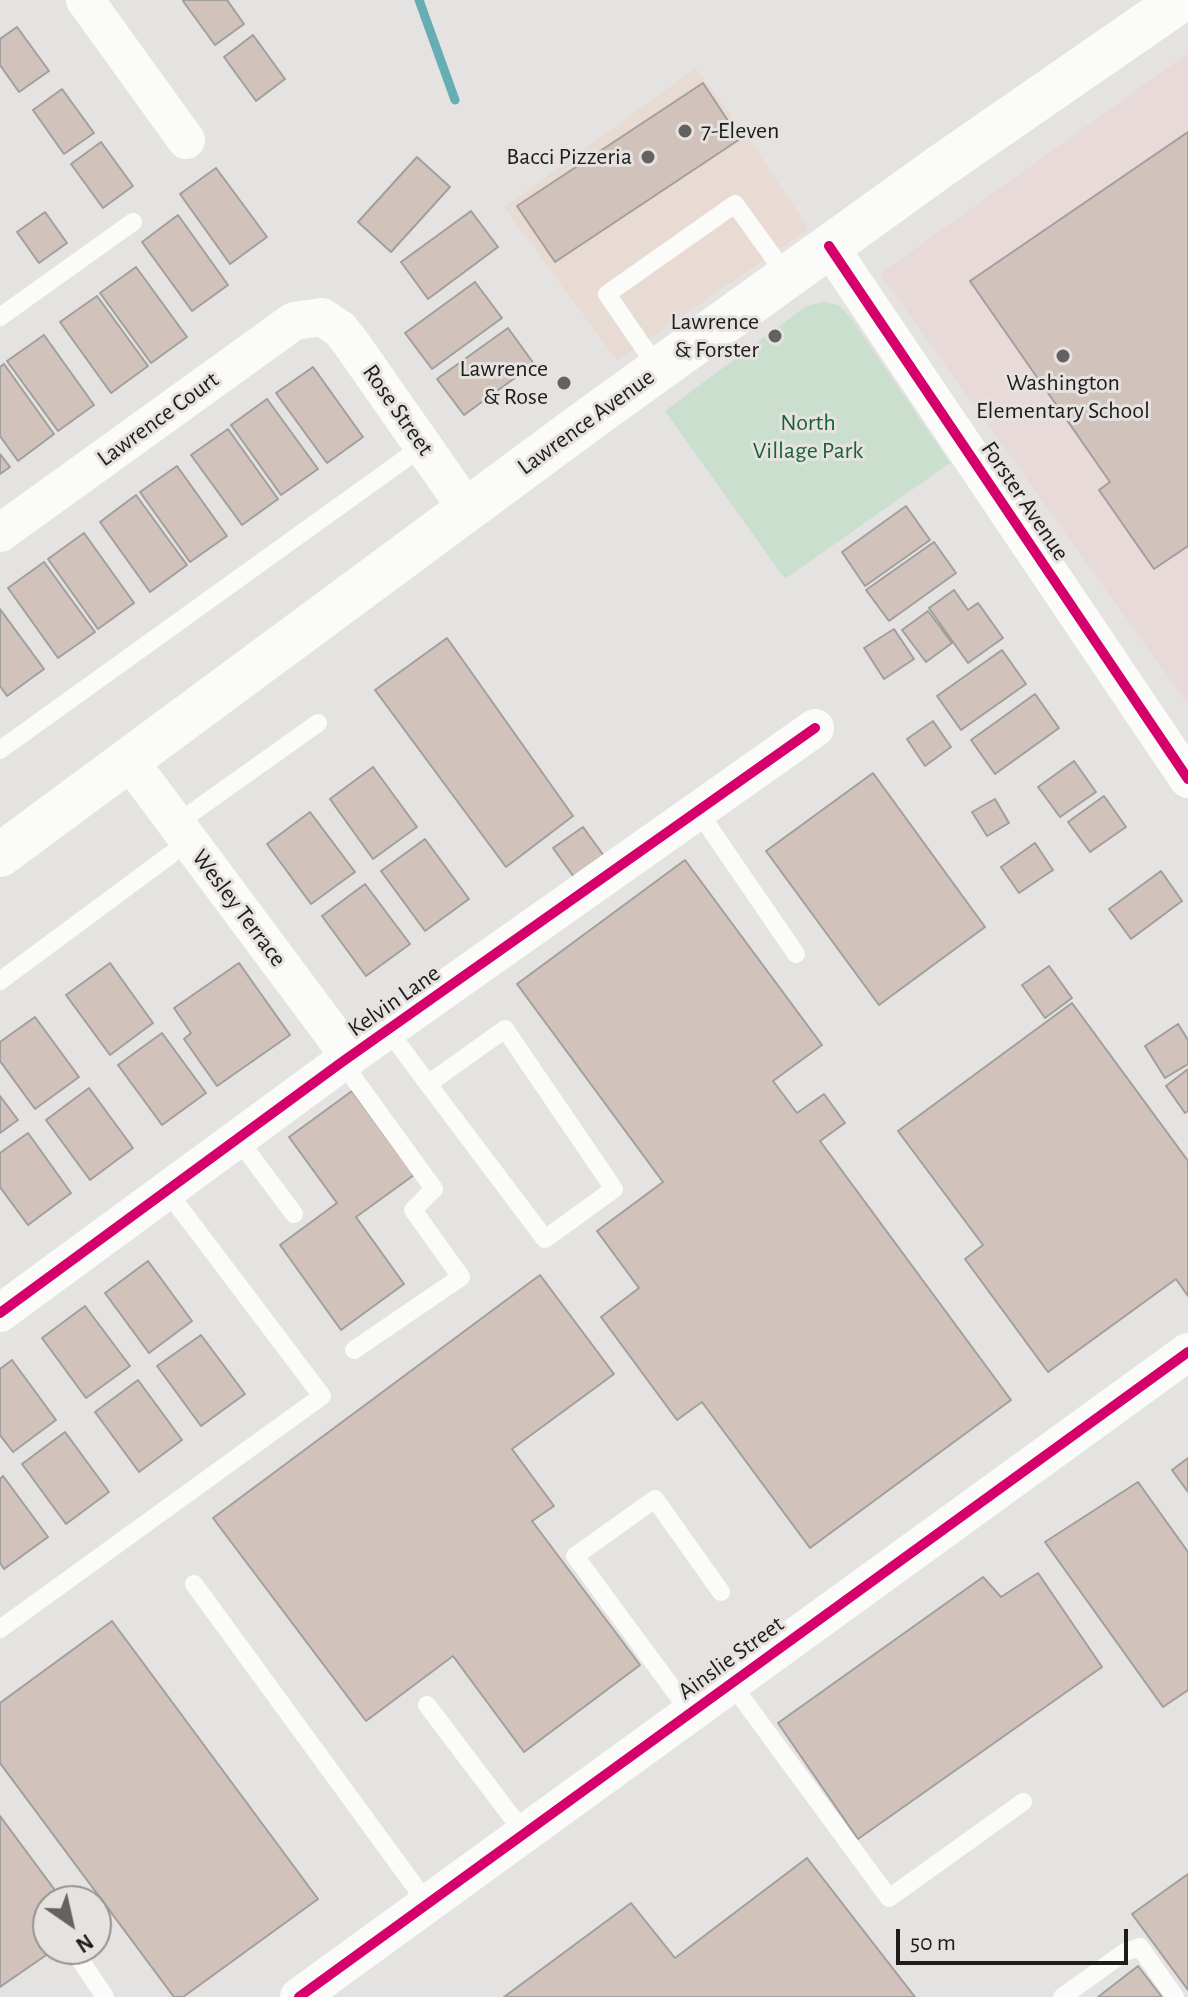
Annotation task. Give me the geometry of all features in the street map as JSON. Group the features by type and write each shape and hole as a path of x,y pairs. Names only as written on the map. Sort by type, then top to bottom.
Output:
{"main road":[{"name":"Lawrence Avenue","path":"0,855 829,246 1181,0"}],"street":[{"path":"85,0 186,140"},
{"name":"Forster Avenue","path":"829,246 1188,779"},
{"name":"Rose Street","path":"322,317 340,329 467,509"},
{"name":"Lawrence Court","path":"0,533 294,321 322,317"},
{"name":"Kelvin Lane","path":"0,1313 346,1060 815,728"},
{"name":"Wesley Terrace","path":"128,759 346,1060"},
{"name":"Ainslie Street","path":"299,1997 1188,1352"}],"lane":[{"path":"659,370 607,294 735,204 787,277"},
{"path":"0,317 133,222"},
{"path":"0,750 423,446"},
{"path":"0,981 318,723"},
{"path":"698,811 796,954"},
{"path":"388,1030 428,1084 545,1239 614,1189 505,1029 428,1084"},
{"path":"346,1060 434,1189 413,1210 461,1277 354,1350"},
{"path":"238,1139 294,1214"},
{"path":"0,1629 322,1396 167,1191"},
{"path":"690,1712 575,1556 655,1499 721,1592"},
{"path":"194,1584 427,1903"},
{"path":"731,1683 889,1898 1023,1802"},
{"path":"427,1705 524,1833"},
{"path":"1062,1997 1125,1952 1140,1947 1175,1997"},
{"path":"84,1965 105,1997"}],"shaded area":[{"name":"Washington Elementary School","path":"1188,53 1188,705 880,274"},
{"path":"696,68 752,143 809,229 617,361 504,207"}],"green space":[{"name":"North Village Park","path":"824,302 839,305 851,318 950,463 785,579 665,411 806,306"}],"building":[{"path":"185,0 227,0 244,24 215,45"},
{"path":"17,27 49,71 19,92 0,65 0,39"},
{"path":"253,35 285,79 256,101 224,57"},
{"path":"703,83 740,139 555,262 517,206"},
{"path":"62,89 94,133 64,154 33,110"},
{"path":"1188,132 1188,546 1154,569 1099,490 1110,482 970,281"},
{"path":"101,142 133,186 103,208 71,164"},
{"path":"417,157 450,187 391,252 358,222"},
{"path":"216,168 267,237 230,264 180,194"},
{"path":"471,211 498,247 428,299 401,262"},
{"path":"45,212 67,243 39,263 17,232"},
{"path":"178,215 228,285 192,311 142,242"},
{"path":"136,267 187,337 151,363 100,293"},
{"path":"475,282 502,318 432,369 405,333"},
{"path":"97,296 148,366 111,393 60,322"},
{"path":"508,328 534,364 464,415 437,379"},
{"path":"44,335 94,405 58,431 7,361"},
{"path":"4,364 54,434 18,461 0,436 0,367"},
{"path":"313,367 363,437 327,463 276,393"},
{"path":"267,399 318,469 281,495 231,425"},
{"path":"228,429 278,499 242,525 191,455"},
{"path":"0,454 10,467 0,474"},
{"path":"177,466 227,536 190,562 140,492"},
{"path":"136,495 187,565 150,592 100,522"},
{"path":"906,506 930,540 865,586 842,552"},
{"path":"84,533 134,603 98,629 48,559"},
{"path":"934,542 956,573 889,621 866,590"},
{"path":"44,562 95,632 58,658 8,588"},
{"path":"954,590 968,610 978,603 1003,638 968,663 929,608"},
{"path":"0,609 44,669 7,696 0,686"},
{"path":"928,611 952,643 926,662 902,630"},
{"path":"894,629 914,659 884,679 864,648"},
{"path":"447,638 573,816 506,867 375,690"},
{"path":"1002,650 1026,684 961,730 937,696"},
{"path":"1035,694 1059,728 995,774 971,740"},
{"path":"933,721 951,747 925,766 907,739"},
{"path":"1074,761 1096,792 1060,817 1038,787"},
{"path":"373,767 417,827 373,859 330,799"},
{"path":"873,773 985,927 879,1005 766,851"},
{"path":"1104,796 1126,827 1090,852 1068,822"},
{"path":"995,799 1009,823 987,836 972,812"},
{"path":"310,812 355,872 311,904 267,844"},
{"path":"583,827 604,856 574,877 553,848"},
{"path":"425,839 469,899 425,931 381,871"},
{"path":"1035,843 1053,870 1019,893 1001,867"},
{"path":"685,860 822,1045 773,1081 797,1113 824,1094 845,1123 820,1141 1011,1400 810,1548 702,1402 677,1420 601,1317 639,1288 597,1231 663,1182 517,984"},
{"path":"1161,871 1182,901 1131,939 1109,909"},
{"path":"365,884 410,944 366,976 322,916"},
{"path":"110,963 153,1023 110,1055 66,995"},
{"path":"239,963 290,1035 217,1086 184,1039 191,1033 174,1008"},
{"path":"1049,966 1072,998 1045,1018 1022,985"},
{"path":"1072,1003 1188,1161 1188,1296 1176,1279 1048,1372 965,1259 983,1245 898,1131"},
{"path":"35,1017 79,1077 35,1109 0,1061 0,1042"},
{"path":"1178,1024 1188,1040 1188,1064 1165,1078 1145,1046"},
{"path":"162,1033 206,1093 162,1125 118,1065"},
{"path":"1188,1069 1188,1111 1185,1113 1166,1086"},
{"path":"89,1088 133,1148 90,1180 46,1120"},
{"path":"352,1091 414,1175 356,1217 404,1284 341,1330 280,1245 337,1203 289,1137"},
{"path":"0,1096 18,1120 0,1133"},
{"path":"28,1133 71,1193 28,1225 0,1187 0,1153"},
{"path":"148,1261 192,1321 149,1353 105,1293"},
{"path":"540,1275 614,1374 512,1449 554,1506 532,1521 640,1665 524,1752 453,1656 366,1721 213,1518"},
{"path":"85,1306 130,1366 86,1398 42,1338"},
{"path":"201,1335 245,1394 201,1426 157,1366"},
{"path":"12,1360 56,1420 13,1452 0,1435 0,1369"},
{"path":"138,1380 182,1440 139,1472 95,1412"},
{"path":"65,1432 109,1492 66,1524 22,1464"},
{"path":"1188,1458 1188,1492 1172,1470"},
{"path":"3,1476 48,1537 4,1569 0,1563 0,1479"},
{"path":"1138,1482 1188,1552 1188,1690 1163,1707 1045,1542"},
{"path":"1038,1573 1102,1667 858,1839 778,1723 983,1577 1001,1597"},
{"path":"112,1621 318,1899 183,1997 174,1997 112,1914 112,1885 91,1885 0,1763 0,1703"},
{"path":"0,1816 51,1885 32,1885 32,1965 0,1987"},
{"path":"807,1858 915,1997 504,1997 631,1903 675,1958"},
{"path":"1188,1874 1188,1990 1132,1914"},
{"path":"1138,1966 1162,1997 1098,1997"}],"waterway":[{"path":"419,0 455,100"}],"cycle path":[{"path":"829,246 1188,779"},
{"path":"0,1313 342,1062 815,728"},
{"path":"299,1997 1188,1352"}],"place":[{"name":"7-Eleven","path":"685,131"},
{"name":"Bacci Pizzeria","path":"648,157"},
{"name":"Lawrence & Forster","path":"775,336"},
{"name":"Washington Elementary School","path":"1063,356"},
{"name":"Lawrence & Rose","path":"564,383"}]}
